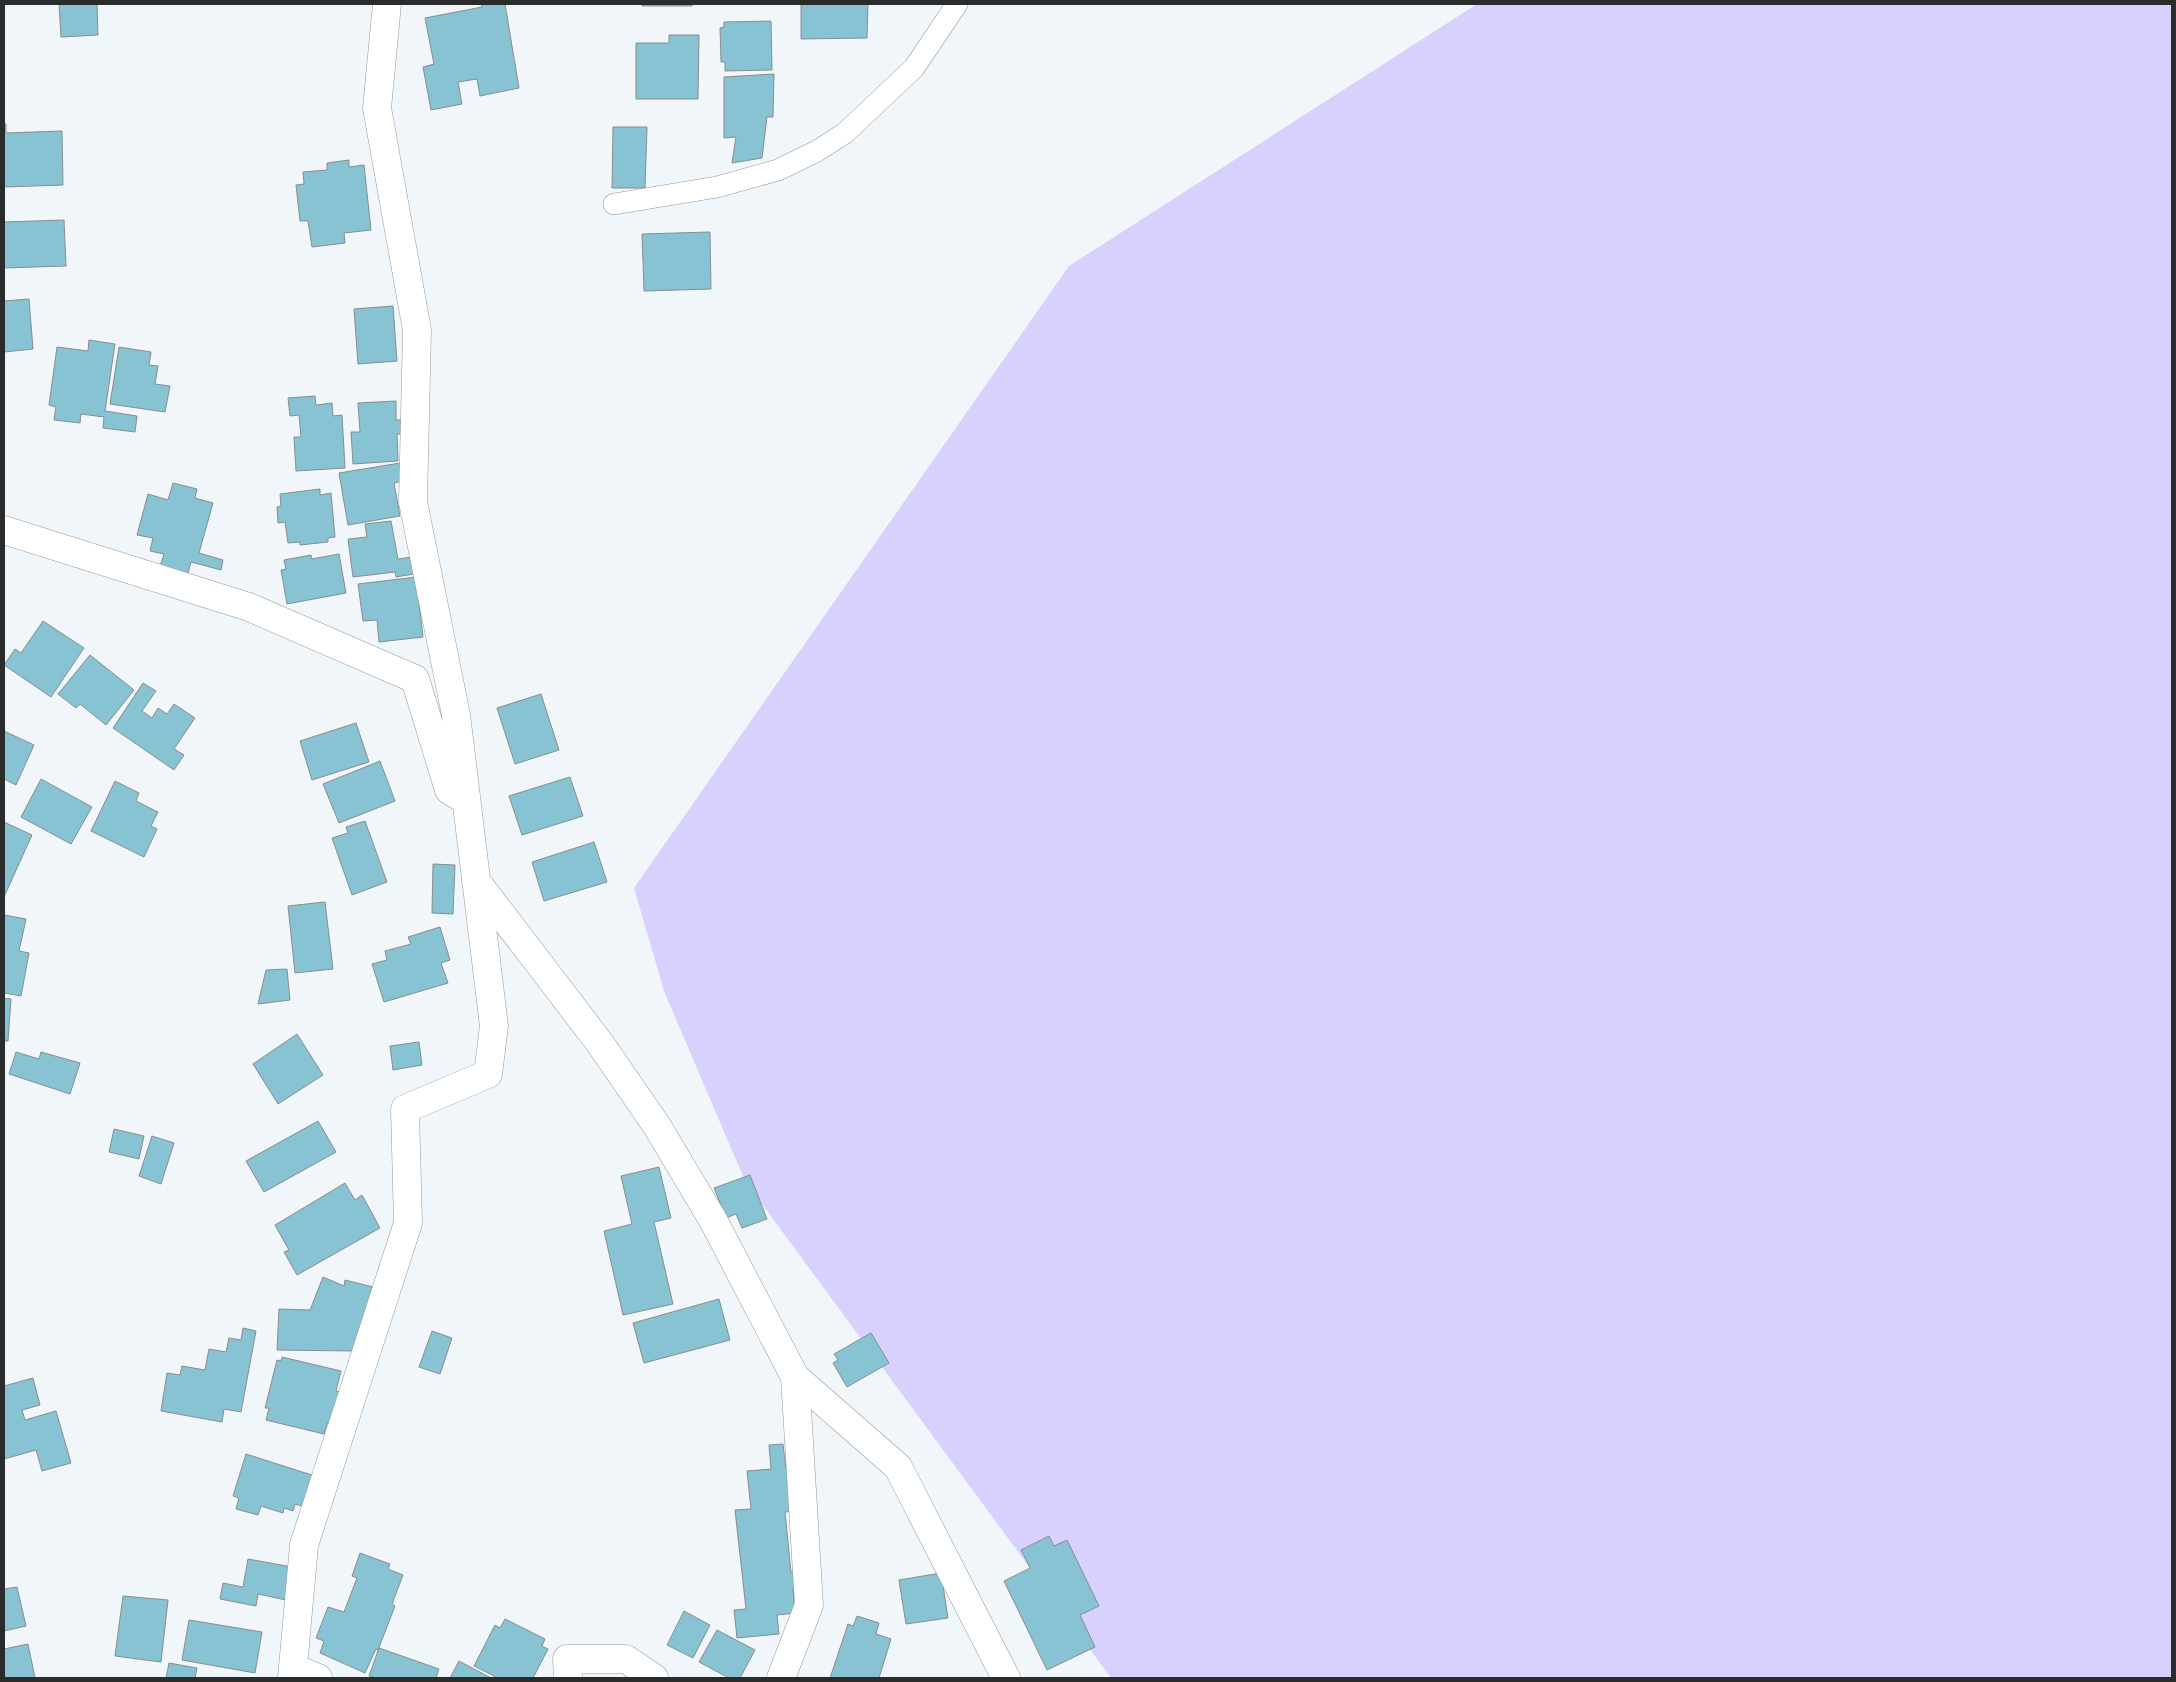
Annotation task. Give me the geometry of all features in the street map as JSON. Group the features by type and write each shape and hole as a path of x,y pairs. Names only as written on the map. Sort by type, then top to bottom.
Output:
{"street":[{"path":"318,1678 292,1673 304,1545 408,1223 405,1109 488,1074 494,1026 456,715 412,502 417,330 377,108 387,4"},
{"path":"4,530 249,607 415,679 449,790 466,800"},
{"path":"476,880 599,1042 657,1126 713,1220 795,1377 898,1467 1005,1678"},
{"path":"781,1678 809,1604 795,1377"},
{"path":"568,1678 567,1659 626,1659 654,1678"}],"lane":[{"path":"614,204 716,186 778,170 817,151 845,133 914,68 957,4"}],"shaded area":[{"path":"1477,4 2172,4 2172,1678 1111,1678 745,1181 664,991 634,888 1069,266"}],"building":[{"path":"59,4 97,4 98,35 61,37"},
{"path":"481,4 505,4 519,88 480,96 477,79 458,82 462,104 431,110 423,67 434,64 425,18 482,7"},
{"path":"642,4 692,4 692,6 642,6"},
{"path":"868,4 867,38 801,39 801,5"},
{"path":"771,21 772,70 725,71 725,62 721,62 720,28 724,27 724,22"},
{"path":"669,35 699,35 698,99 636,99 636,43 669,43"},
{"path":"774,74 773,117 767,117 762,158 732,163 736,137 724,138 724,77"},
{"path":"4,124 6,124 6,133 62,131 63,185 4,187"},
{"path":"613,127 647,127 645,188 612,188"},
{"path":"349,160 349,167 364,165 371,230 344,233 345,243 312,247 308,221 300,221 296,185 304,184 303,172 327,170 327,163"},
{"path":"64,220 66,266 4,268 4,222"},
{"path":"710,232 711,289 644,291 642,234"},
{"path":"29,299 33,349 4,352 4,301"},
{"path":"393,306 397,361 358,364 354,309"},
{"path":"89,340 115,344 105,411 137,416 135,432 103,428 104,417 81,414 80,423 54,420 56,407 49,405 57,347 88,351"},
{"path":"119,347 151,352 149,365 158,366 155,384 170,386 165,412 110,404"},
{"path":"315,396 316,405 332,403 333,416 342,415 345,468 296,471 294,437 301,437 299,415 290,416 288,398"},
{"path":"396,401 396,420 401,420 402,434 397,434 398,461 353,464 351,432 360,432 358,403"},
{"path":"400,463 403,481 394,483 400,516 348,525 339,473"},
{"path":"173,483 197,489 195,498 213,503 199,553 223,560 221,570 191,562 188,573 160,566 164,554 150,551 153,538 137,535 148,494 168,500"},
{"path":"320,489 320,495 331,493 335,537 328,538 328,542 300,545 300,542 288,543 285,522 278,523 277,507 281,506 280,494"},
{"path":"391,521 398,559 412,557 414,574 396,577 395,572 353,577 348,539 367,537 365,524"},
{"path":"339,554 346,593 287,604 281,570 286,569 284,560 311,555 312,559"},
{"path":"416,577 423,637 379,642 377,620 363,621 358,584"},
{"path":"43,621 84,648 51,697 4,665 15,649 21,653"},
{"path":"90,655 134,690 106,725 80,704 76,708 58,694"},
{"path":"143,683 156,691 142,711 152,718 158,708 167,714 174,704 195,718 174,749 184,755 174,770 113,728"},
{"path":"541,694 559,750 515,764 497,708"},
{"path":"356,723 369,762 312,780 300,741"},
{"path":"4,731 34,745 16,785 4,779"},
{"path":"380,761 395,801 339,823 323,784"},
{"path":"570,777 583,816 522,835 509,796"},
{"path":"41,779 92,807 71,844 21,817"},
{"path":"115,781 139,793 136,801 158,812 151,826 157,829 144,857 91,831"},
{"path":"365,821 387,882 352,895 332,838 348,833 346,827"},
{"path":"4,822 32,835 4,897"},
{"path":"594,842 607,882 544,901 532,862"},
{"path":"433,864 455,865 453,914 432,913"},
{"path":"325,902 333,969 295,973 288,906"},
{"path":"4,915 26,919 19,951 29,953 21,996 4,993"},
{"path":"440,927 450,960 441,963 448,983 384,1002 372,964 387,960 385,951 411,944 408,937"},
{"path":"287,969 290,1000 258,1004 266,970"},
{"path":"4,998 11,999 8,1041 4,1041"},
{"path":"297,1034 323,1075 278,1104 253,1064"},
{"path":"419,1042 422,1065 393,1070 390,1046"},
{"path":"16,1052 39,1059 41,1052 80,1063 70,1094 9,1074"},
{"path":"318,1121 336,1152 264,1192 246,1161"},
{"path":"114,1129 144,1136 139,1159 109,1152"},
{"path":"152,1136 174,1143 161,1184 139,1176"},
{"path":"659,1167 671,1218 654,1222 673,1304 623,1315 604,1231 632,1224 621,1176"},
{"path":"750,1175 767,1219 742,1228 736,1214 726,1218 714,1188"},
{"path":"345,1183 355,1200 362,1195 380,1228 297,1275 284,1252 289,1250 275,1225"},
{"path":"323,1277 344,1286 345,1280 373,1287 353,1351 277,1350 279,1309 310,1310"},
{"path":"719,1299 730,1340 644,1363 633,1323"},
{"path":"243,1328 256,1331 241,1412 224,1409 222,1422 161,1411 167,1373 180,1375 182,1366 205,1370 209,1349 226,1352 229,1338 241,1340"},
{"path":"432,1331 452,1338 440,1374 419,1367"},
{"path":"871,1333 889,1363 847,1387 833,1363 838,1360 834,1354"},
{"path":"282,1357 341,1371 336,1391 343,1393 335,1425 327,1423 324,1434 266,1420 269,1408 265,1408 277,1360 281,1361"},
{"path":"33,1378 40,1405 22,1410 25,1420 56,1411 71,1463 42,1471 36,1450 4,1459 4,1386"},
{"path":"783,1444 786,1469 792,1468 797,1511 785,1512 791,1572 796,1571 798,1589 793,1589 795,1613 777,1615 779,1634 737,1638 734,1610 746,1609 735,1510 751,1509 747,1471 771,1469 769,1445"},
{"path":"246,1454 318,1477 308,1508 295,1504 293,1511 284,1508 283,1513 261,1506 258,1515 236,1509 239,1498 233,1496"},
{"path":"1049,1536 1054,1546 1067,1540 1099,1606 1080,1615 1095,1647 1047,1670 1004,1581 1030,1568 1021,1550"},
{"path":"360,1553 390,1564 388,1569 403,1575 392,1604 395,1606 378,1650 376,1649 365,1673 320,1653 324,1641 316,1638 328,1607 344,1612 357,1578 352,1576"},
{"path":"248,1559 292,1567 286,1600 258,1594 256,1606 220,1599 223,1583 243,1587"},
{"path":"941,1573 948,1618 906,1624 899,1580"},
{"path":"17,1587 26,1626 4,1631 4,1589"},
{"path":"123,1596 168,1600 161,1662 115,1656"},
{"path":"684,1611 710,1625 693,1658 667,1645"},
{"path":"857,1616 879,1623 876,1634 891,1639 879,1678 830,1678 848,1624 853,1626"},
{"path":"505,1619 545,1639 542,1646 548,1649 533,1678 498,1678 474,1666 495,1625 500,1628"},
{"path":"189,1620 262,1632 255,1673 182,1660"},
{"path":"717,1630 755,1650 740,1678 729,1678 699,1662"},
{"path":"28,1644 35,1678 4,1678 4,1649"},
{"path":"379,1648 439,1669 436,1678 377,1678 369,1676"},
{"path":"459,1661 491,1678 450,1678"},
{"path":"169,1663 197,1668 195,1678 166,1678"}]}
